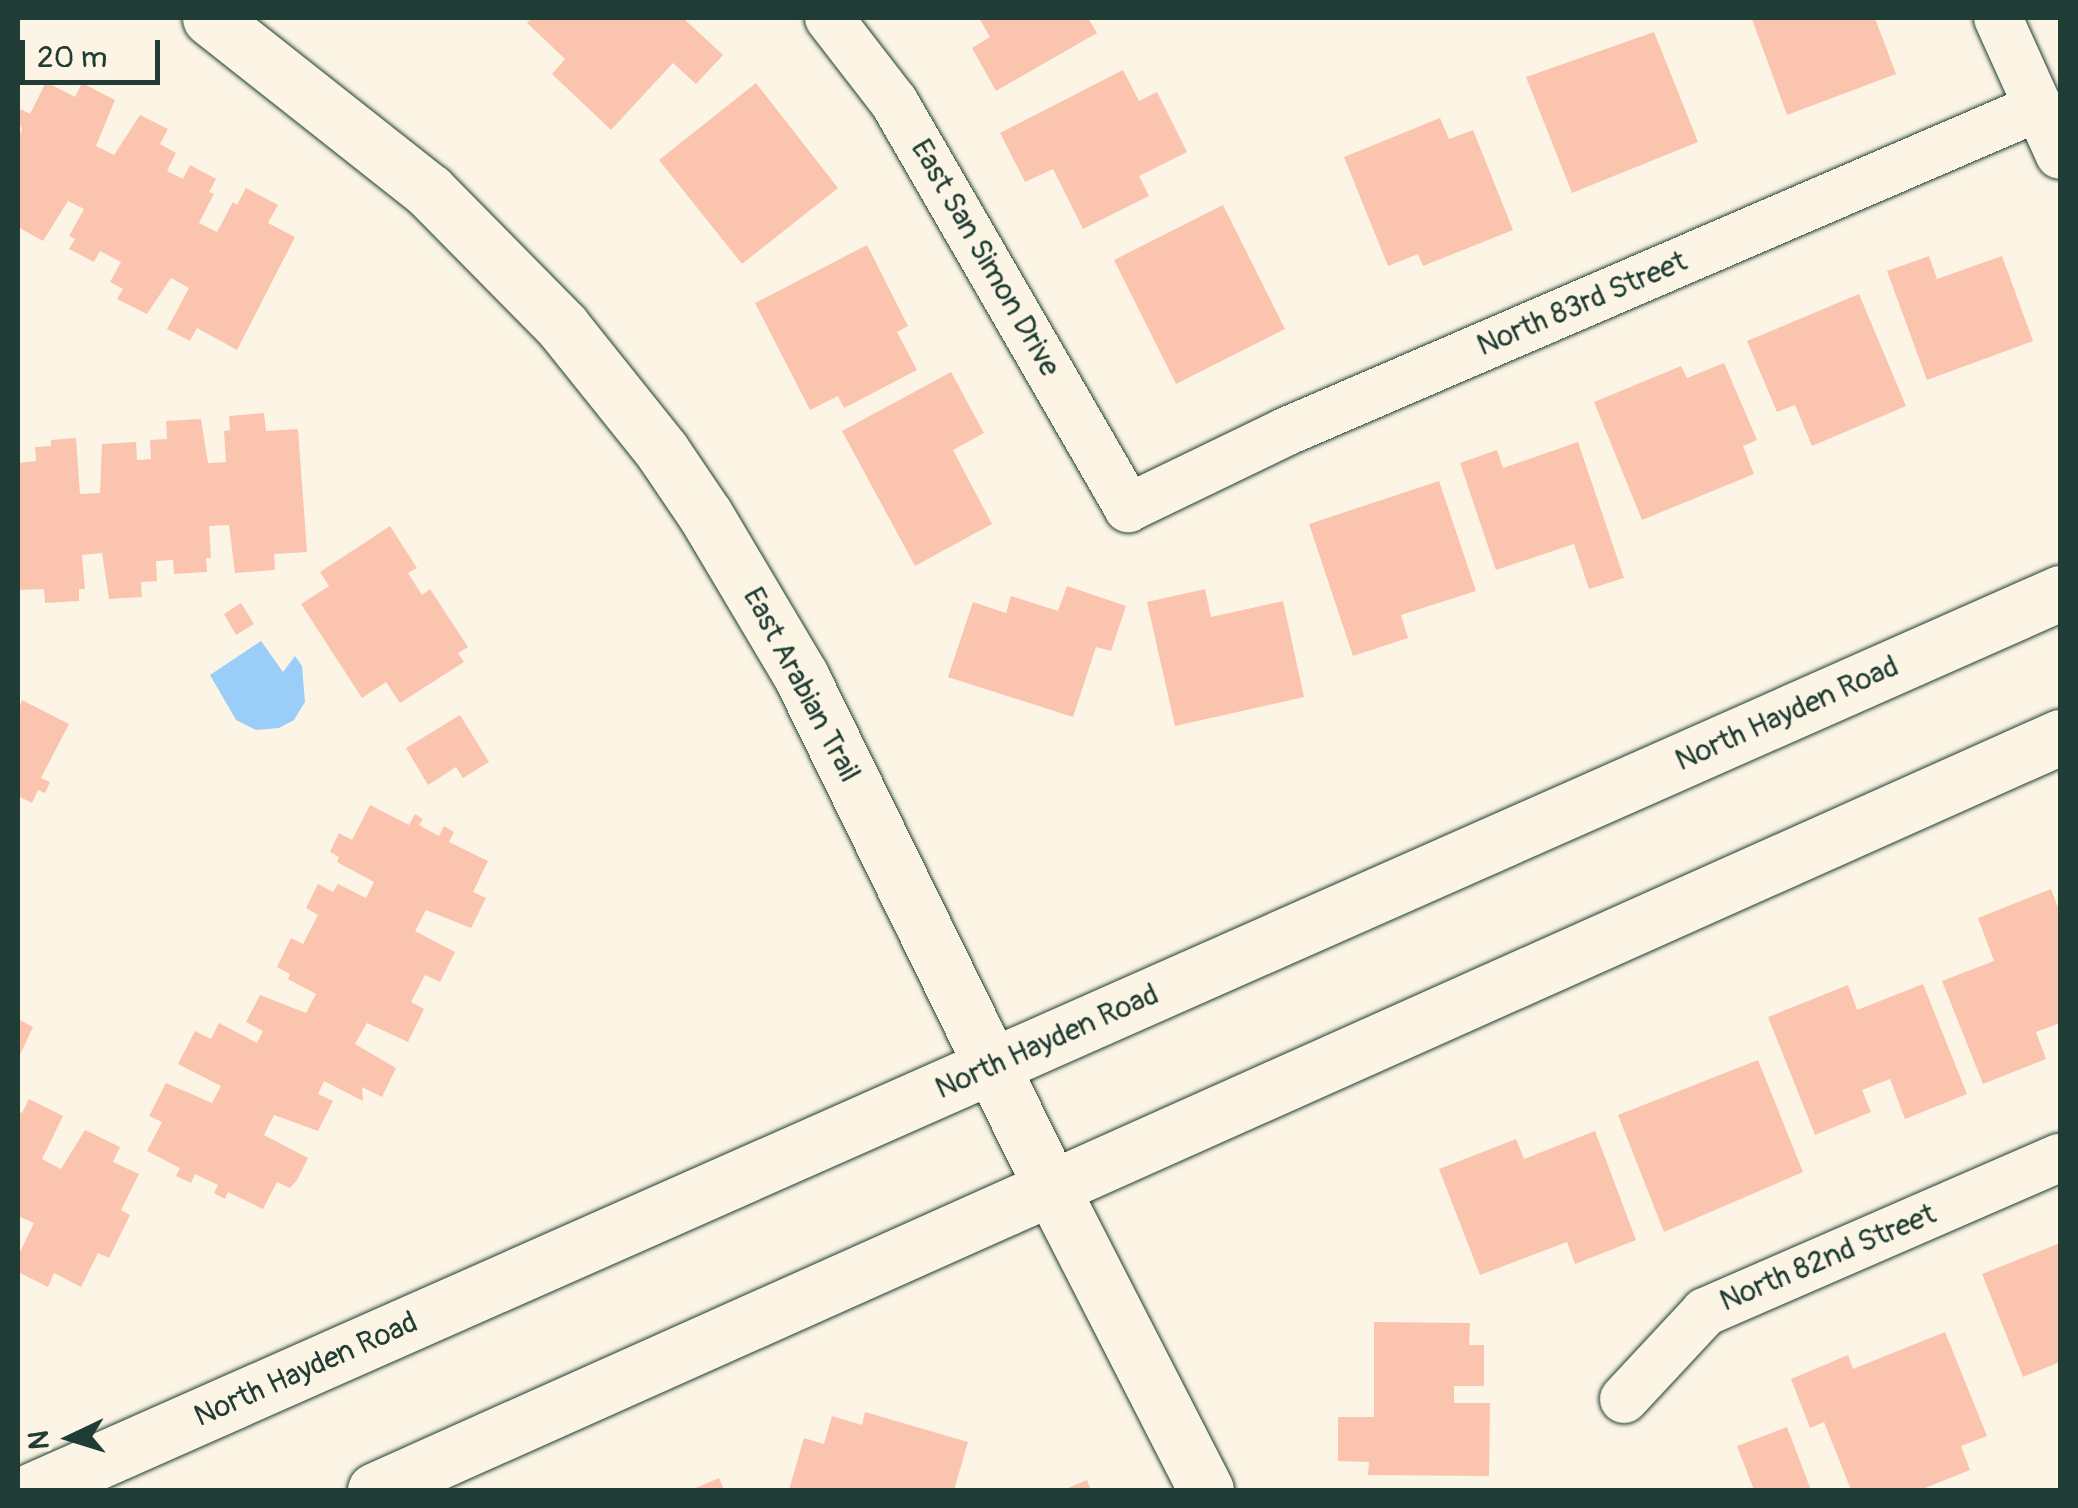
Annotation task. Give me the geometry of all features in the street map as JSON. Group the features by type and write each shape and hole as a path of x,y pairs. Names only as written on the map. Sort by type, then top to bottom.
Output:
{"main road":[{"name":"East Arabian Trail","path":"223,21 429,191 562,326 662,451 706,516 801,676 1052,1189 1206,1490"},
{"name":"North Hayden Road","path":"32,1490 2060,593"},
{"path":"375,1490 2060,737"}],"street":[{"name":"East San Simon Drive","path":"829,18 894,102 1128,508"},
{"path":"1998,18 2060,155"},
{"name":"North 83rd Street","path":"1128,508 1285,432 2039,107"},
{"name":"North 82nd Street","path":"1624,1398 1705,1312 2060,1158"}],"water":[{"path":"261,641 283,672 295,656 302,666 305,702 294,720 279,728 256,730 236,720 210,675"}],"building":[{"path":"532,18 683,18 723,55 696,84 673,63 611,130 552,74 565,59 527,23"},
{"path":"979,18 1088,18 1097,33 996,91 972,48 990,37"},
{"path":"1875,18 1896,74 1787,115 1752,19"},
{"path":"1654,32 1698,142 1572,193 1526,77"},
{"path":"1123,70 1139,101 1157,92 1187,152 1139,176 1149,196 1083,229 1053,169 1025,182 1000,133"},
{"path":"46,82 75,97 82,83 115,100 96,146 114,155 140,115 168,129 160,144 176,153 167,171 183,179 190,165 216,179 209,192 214,194 199,223 217,232 233,202 237,205 246,188 278,205 268,223 295,237 237,350 197,328 190,341 167,329 189,288 171,278 147,314 117,299 123,289 110,282 121,262 100,251 94,262 69,249 75,239 69,236 84,209 68,201 43,241 18,227 18,138 22,130 18,117 21,109 30,114"},
{"path":"756,83 838,188 742,264 659,160"},
{"path":"1440,118 1449,139 1473,130 1513,230 1423,266 1418,254 1388,266 1344,157"},
{"path":"1223,205 1285,329 1176,384 1114,260"},
{"path":"867,245 908,326 897,332 917,370 844,408 838,396 810,410 755,303"},
{"path":"1929,256 1937,279 2002,256 2033,341 1927,380 1887,271"},
{"path":"1859,294 1906,406 1812,446 1795,405 1777,412 1747,341"},
{"path":"1724,363 1757,440 1743,446 1754,474 1642,520 1594,402 1681,366 1687,378"},
{"path":"951,372 984,433 953,450 992,524 915,566 842,431"},
{"path":"264,413 266,431 298,429 307,552 274,554 275,570 235,573 229,525 209,526 211,558 206,558 207,572 174,574 173,560 156,561 157,581 141,582 142,597 109,599 102,553 82,555 85,589 79,589 79,601 45,603 44,589 18,590 18,463 36,461 35,447 51,446 51,440 76,438 80,494 100,493 102,444 136,442 137,460 151,459 150,440 167,439 166,421 201,419 208,463 226,462 224,431 230,430 229,416"},
{"path":"1578,442 1624,578 1589,589 1574,544 1496,570 1460,463 1497,450 1503,468"},
{"path":"1439,481 1476,591 1401,615 1408,638 1353,656 1309,524"},
{"path":"390,526 417,568 408,573 422,595 430,589 468,647 458,653 464,662 400,703 386,682 362,698 301,604 329,586 320,572"},
{"path":"1067,586 1126,606 1111,651 1096,647 1073,717 948,677 973,602 1006,613 1011,596 1058,611"},
{"path":"1205,589 1211,617 1283,601 1304,697 1175,726 1147,602"},
{"path":"241,603 254,624 236,635 224,614"},
{"path":"22,700 69,724 41,778 50,782 45,793 38,790 32,803 18,796 18,710"},
{"path":"460,715 489,762 463,778 456,767 428,785 406,748"},
{"path":"370,805 409,825 415,814 423,819 419,825 439,836 444,826 454,832 449,842 488,861 473,892 486,898 471,928 426,910 415,931 455,952 440,982 425,975 411,1002 424,1009 408,1042 367,1023 355,1044 396,1068 382,1097 362,1087 363,1101 324,1081 318,1094 333,1101 318,1131 274,1115 264,1135 308,1158 297,1180 290,1188 277,1182 263,1209 228,1192 225,1199 214,1193 218,1185 195,1174 191,1183 176,1176 180,1168 147,1151 162,1122 149,1116 166,1083 212,1103 221,1086 178,1064 195,1031 211,1039 219,1023 257,1043 263,1031 246,1022 260,995 306,1013 316,994 288,979 290,974 277,967 291,938 303,944 318,915 306,908 318,884 333,892 338,884 366,898 374,882 337,862 339,857 330,852 339,833 352,840"},
{"path":"2051,889 2060,913 2060,1023 2036,1032 2046,1059 1983,1084 1942,981 1994,961 1978,918"},
{"path":"1923,984 1967,1094 1905,1119 1890,1079 1862,1090 1871,1112 1815,1135 1768,1017 1848,985 1857,1010"},
{"path":"18,1019 33,1027 18,1059"},
{"path":"1758,1060 1803,1172 1664,1232 1618,1115"},
{"path":"29,1099 63,1116 42,1159 61,1169 85,1130 120,1147 113,1162 139,1174 121,1210 130,1215 109,1258 98,1253 81,1287 54,1273 48,1287 18,1272 19,1254 34,1223 18,1216 18,1111 22,1113"},
{"path":"1595,1131 1636,1240 1575,1264 1567,1242 1480,1275 1439,1169 1516,1139 1524,1159"},
{"path":"2060,1243 2060,1362 2023,1377 1982,1274"},
{"path":"1374,1322 1470,1323 1469,1345 1484,1345 1484,1386 1454,1386 1454,1403 1490,1403 1489,1476 1368,1475 1369,1462 1338,1461 1338,1417 1374,1417"},
{"path":"1945,1332 1987,1436 1961,1446 1970,1470 1920,1490 1851,1490 1824,1422 1810,1428 1791,1379 1848,1355 1853,1369"},
{"path":"865,1412 968,1442 954,1490 789,1490 804,1438 824,1444 832,1416 862,1425"},
{"path":"1787,1427 1811,1490 1754,1490 1737,1446"},
{"path":"719,1478 724,1490 691,1490"},
{"path":"1087,1480 1091,1490 1063,1490"}]}
